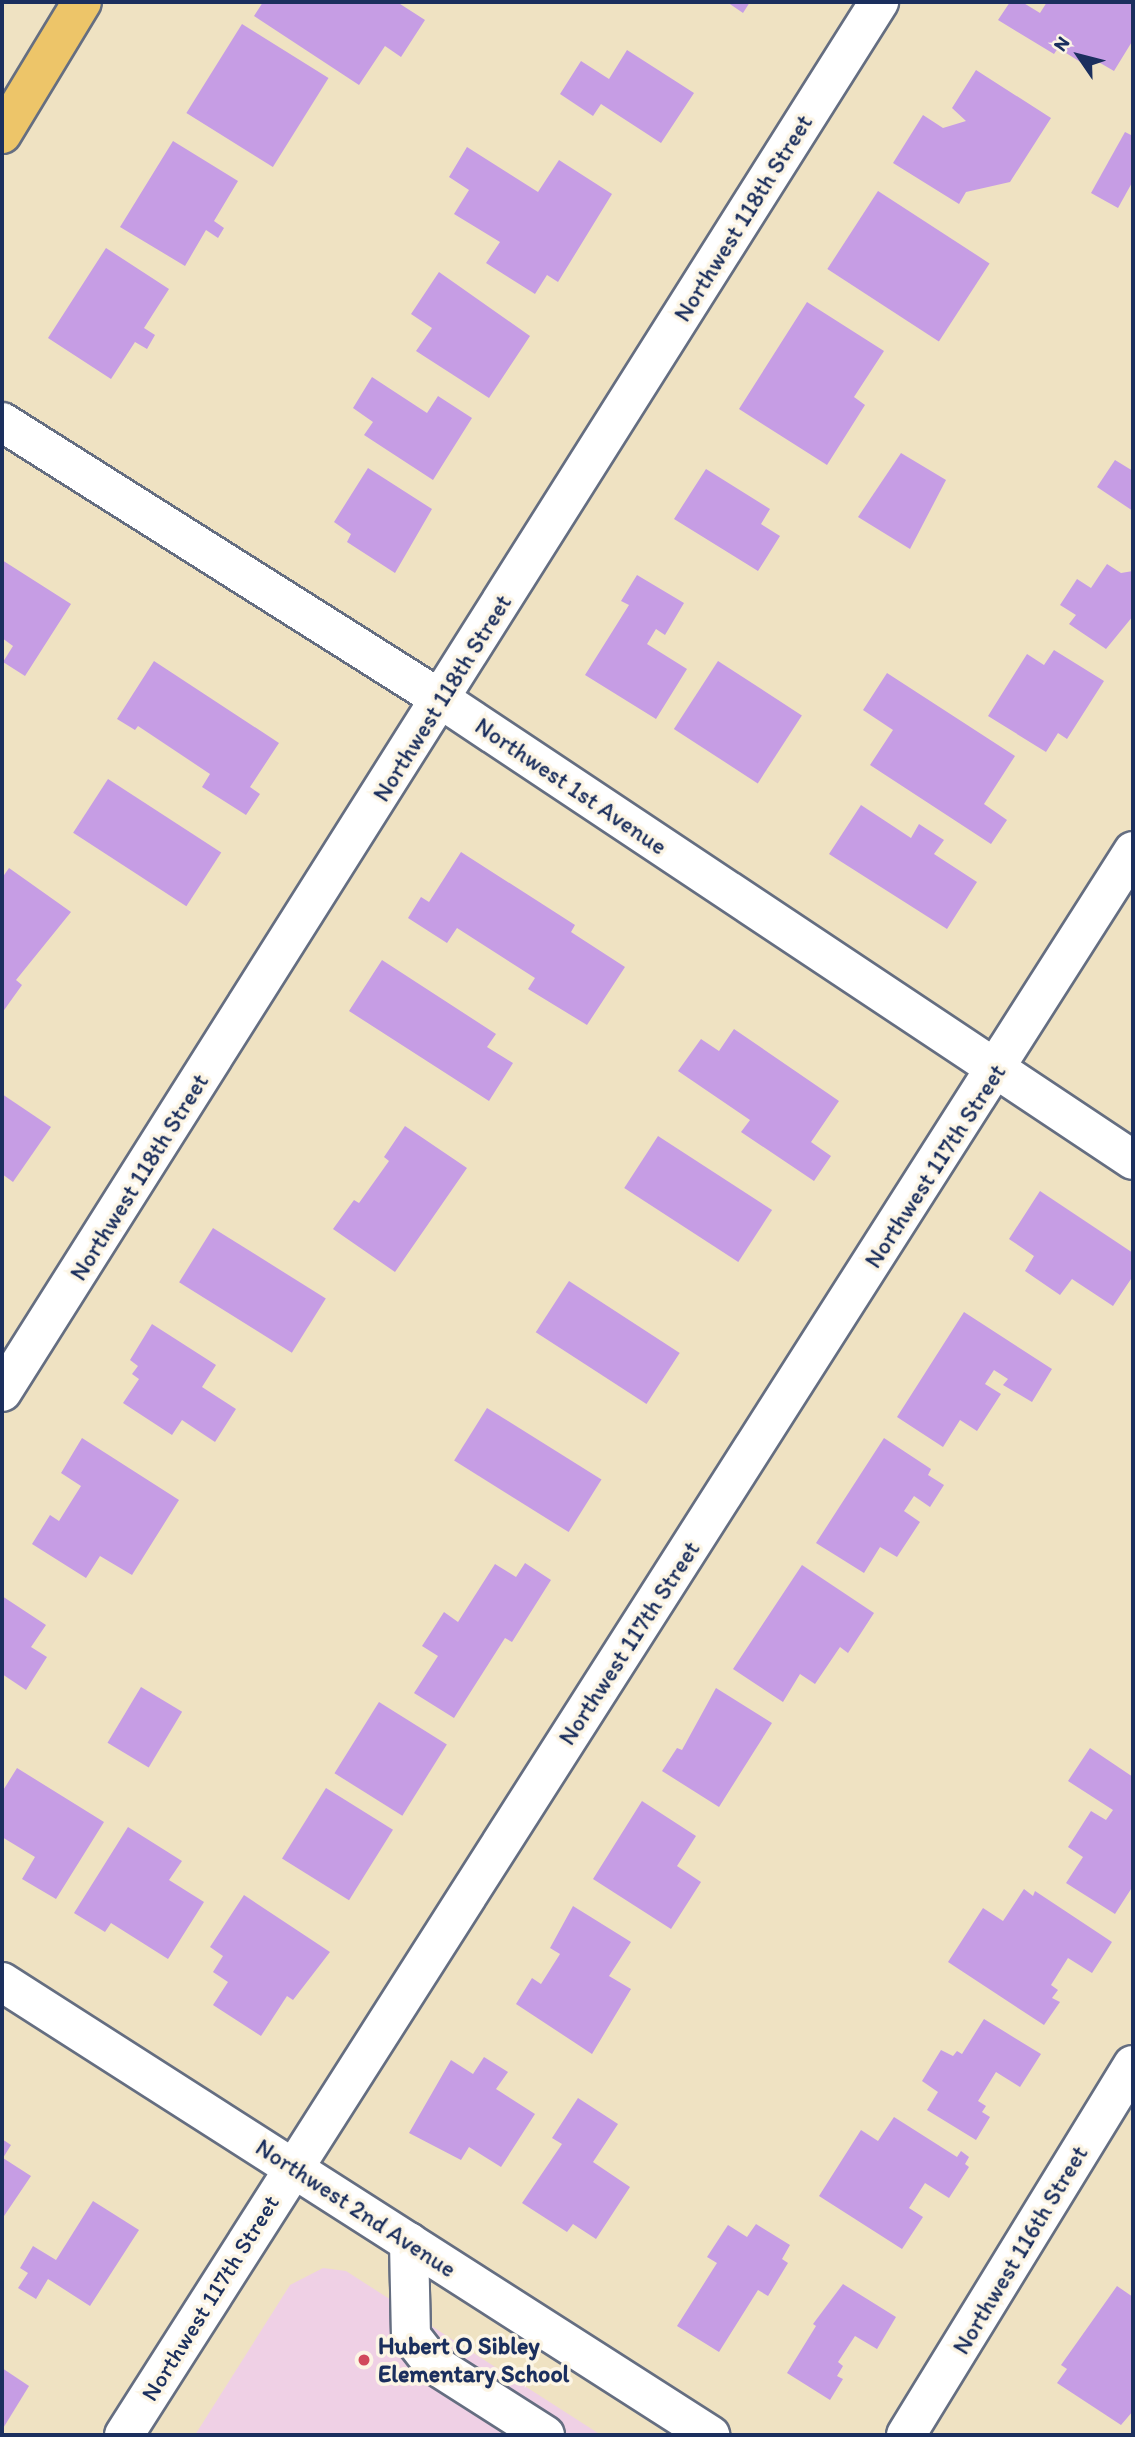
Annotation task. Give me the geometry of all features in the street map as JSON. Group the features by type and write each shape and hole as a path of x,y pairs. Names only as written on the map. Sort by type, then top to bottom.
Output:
{"main road":[{"path":"2,134 85,3"}],"street":[{"name":"Northwest 118th Street","path":"2,1392 442,700 878,2"},
{"name":"Northwest 1st Avenue","path":"2,422 442,700 1133,1160"},
{"name":"Northwest 117th Street","path":"124,2435 292,2167 996,1070 1133,851"},
{"name":"Northwest 2nd Avenue","path":"2,1982 710,2435"},
{"name":"Northwest 116th Street","path":"906,2435 1133,2065"},
{"path":"409,2242 411,2336 432,2363 545,2435"}],"shaded area":[{"name":"Hubert O Sibley Elementary School","path":"323,2268 346,2271 601,2435 195,2435 290,2285"}],"building":[{"path":"263,2 397,2 425,20 401,57 385,46 359,85 254,16"},
{"path":"727,2 750,2 743,13"},
{"path":"1010,2 1022,2 1040,13 1047,2 1133,2 1133,40 1114,71 1095,60 1090,68 1058,48 1054,54 998,20"},
{"path":"242,24 329,78 273,167 186,113"},
{"path":"627,50 694,93 661,143 601,104 593,116 560,94 581,61 609,79"},
{"path":"976,70 1051,118 1010,182 966,192 959,204 893,163 923,115 943,128 966,121 952,108"},
{"path":"1125,132 1133,136 1133,181 1118,208 1091,193"},
{"path":"173,141 238,181 214,221 224,228 218,238 206,230 185,266 120,227"},
{"path":"467,147 538,192 559,160 612,194 558,282 547,275 535,294 486,263 500,242 454,214 469,190 449,177"},
{"path":"878,191 990,263 939,341 827,269"},
{"path":"106,248 169,289 144,328 155,335 147,349 135,342 111,379 48,338"},
{"path":"439,272 530,336 489,398 416,351 432,328 411,314"},
{"path":"807,302 884,351 854,397 865,405 827,465 739,409"},
{"path":"372,377 427,413 438,396 472,418 433,480 364,435 373,422 353,408"},
{"path":"901,453 946,480 910,549 858,517"},
{"path":"1115,460 1133,471 1133,511 1097,487"},
{"path":"368,468 432,509 395,573 347,542 351,534 334,522"},
{"path":"706,469 770,509 761,524 780,536 758,571 674,519"},
{"path":"2,560 71,604 25,676 3,662 13,646 2,638"},
{"path":"1107,564 1121,573 1133,571 1133,616 1106,649 1069,624 1076,615 1060,605 1077,579 1091,588"},
{"path":"637,575 684,603 665,635 656,629 647,644 687,669 656,719 585,675 629,605 621,601"},
{"path":"1054,650 1104,681 1067,739 1058,733 1046,752 988,716 1027,654 1044,665"},
{"path":"154,661 279,743 250,787 260,794 246,815 202,787 210,774 138,726 135,730 117,719"},
{"path":"718,661 802,715 758,783 674,729"},
{"path":"887,673 1015,756 984,804 1007,820 991,844 870,765 893,730 863,710"},
{"path":"108,779 221,853 186,906 73,833"},
{"path":"861,805 911,838 919,824 944,840 934,854 977,882 947,929 829,854"},
{"path":"461,852 575,925 571,932 625,967 587,1025 528,989 535,978 457,928 447,943 408,918 421,897 429,902"},
{"path":"9,868 71,912 16,980 22,985 2,1013 2,878"},
{"path":"382,960 496,1034 487,1047 513,1063 489,1101 349,1011"},
{"path":"734,1029 839,1101 811,1142 831,1156 814,1181 741,1132 750,1120 678,1071 701,1039 719,1051"},
{"path":"2,1094 51,1127 13,1182 2,1174"},
{"path":"405,1126 467,1168 395,1272 333,1229 354,1200 359,1203 389,1161 384,1157"},
{"path":"658,1136 772,1210 738,1262 624,1188"},
{"path":"1040,1191 1133,1253 1133,1276 1113,1306 1072,1279 1060,1295 1025,1271 1034,1256 1009,1239"},
{"path":"213,1228 326,1298 292,1353 179,1282"},
{"path":"569,1281 680,1353 646,1404 536,1332"},
{"path":"964,1312 1052,1369 1032,1402 1003,1385 1008,1379 994,1370 985,1384 1001,1394 977,1431 960,1420 943,1447 897,1417"},
{"path":"152,1324 216,1365 202,1387 236,1409 215,1442 182,1420 172,1435 123,1403 139,1379 132,1374 138,1366 130,1360"},
{"path":"487,1408 601,1480 569,1532 454,1461"},
{"path":"82,1438 179,1500 132,1575 100,1556 86,1578 32,1544 50,1515 59,1521 81,1486 61,1473"},
{"path":"884,1438 931,1469 928,1475 944,1485 930,1507 914,1496 904,1511 920,1522 897,1557 880,1547 864,1573 816,1543"},
{"path":"525,1563 551,1580 512,1642 505,1638 454,1718 414,1693 438,1656 422,1646 444,1612 458,1622 495,1564 516,1577"},
{"path":"802,1565 874,1613 848,1653 840,1647 815,1684 800,1674 783,1702 733,1669"},
{"path":"2,1596 46,1625 31,1647 47,1657 26,1690 2,1674"},
{"path":"141,1687 182,1712 149,1767 108,1743"},
{"path":"716,1688 772,1723 719,1807 662,1771 677,1748 682,1750"},
{"path":"379,1702 447,1744 402,1816 334,1773"},
{"path":"1090,1748 1133,1777 1133,1886 1115,1914 1066,1883 1083,1857 1068,1847 1091,1811 1106,1820 1113,1810 1068,1781"},
{"path":"17,1768 104,1822 56,1899 22,1879 35,1857 2,1837 2,1792"},
{"path":"326,1788 393,1830 349,1900 282,1858"},
{"path":"642,1801 696,1836 677,1866 701,1882 671,1929 593,1879"},
{"path":"128,1827 182,1861 169,1880 204,1902 168,1959 111,1923 105,1932 74,1913"},
{"path":"1024,1889 1033,1896 1035,1891 1112,1942 1092,1973 1068,1958 1051,1985 1058,1990 1052,1998 1060,2002 1044,2025 948,1962 983,1908 1003,1921"},
{"path":"244,1895 330,1952 293,2000 287,1996 261,2036 213,2005 228,1982 213,1972 223,1956 210,1947"},
{"path":"573,1906 631,1942 609,1976 631,1989 592,2054 516,2004 532,1978 541,1984 560,1954 550,1948"},
{"path":"984,2019 1041,2054 1020,2087 996,2072 978,2101 986,2106 982,2112 990,2117 976,2140 927,2110 938,2092 922,2081 941,2050 953,2056 957,2051 962,2054"},
{"path":"484,2057 508,2072 496,2089 535,2114 501,2167 469,2147 461,2160 409,2133 451,2060 473,2074"},
{"path":"578,2098 618,2124 593,2162 630,2187 596,2239 573,2224 567,2232 522,2203 562,2144 552,2138"},
{"path":"894,2117 957,2157 961,2151 969,2157 965,2164 969,2167 949,2198 925,2183 909,2208 923,2217 902,2249 819,2196 861,2130 878,2141"},
{"path":"2,2139 11,2145 3,2158 31,2176 2,2219"},
{"path":"93,2201 139,2230 90,2306 48,2279 36,2299 18,2288 28,2273 20,2268 33,2246 56,2260"},
{"path":"756,2224 790,2245 782,2259 788,2263 768,2296 758,2290 719,2352 677,2326 717,2263 707,2257 728,2225 747,2237"},
{"path":"843,2284 896,2317 877,2349 855,2336 838,2362 843,2366 837,2376 843,2379 830,2400 787,2373 816,2326 813,2324"},
{"path":"1117,2286 1133,2297 1133,2411 1121,2425 1057,2383 1067,2369 1061,2365"},
{"path":"2,2368 29,2386 2,2430"}],"place":[{"name":"Hubert O Sibley Elementary School","path":"364,2360"}]}
